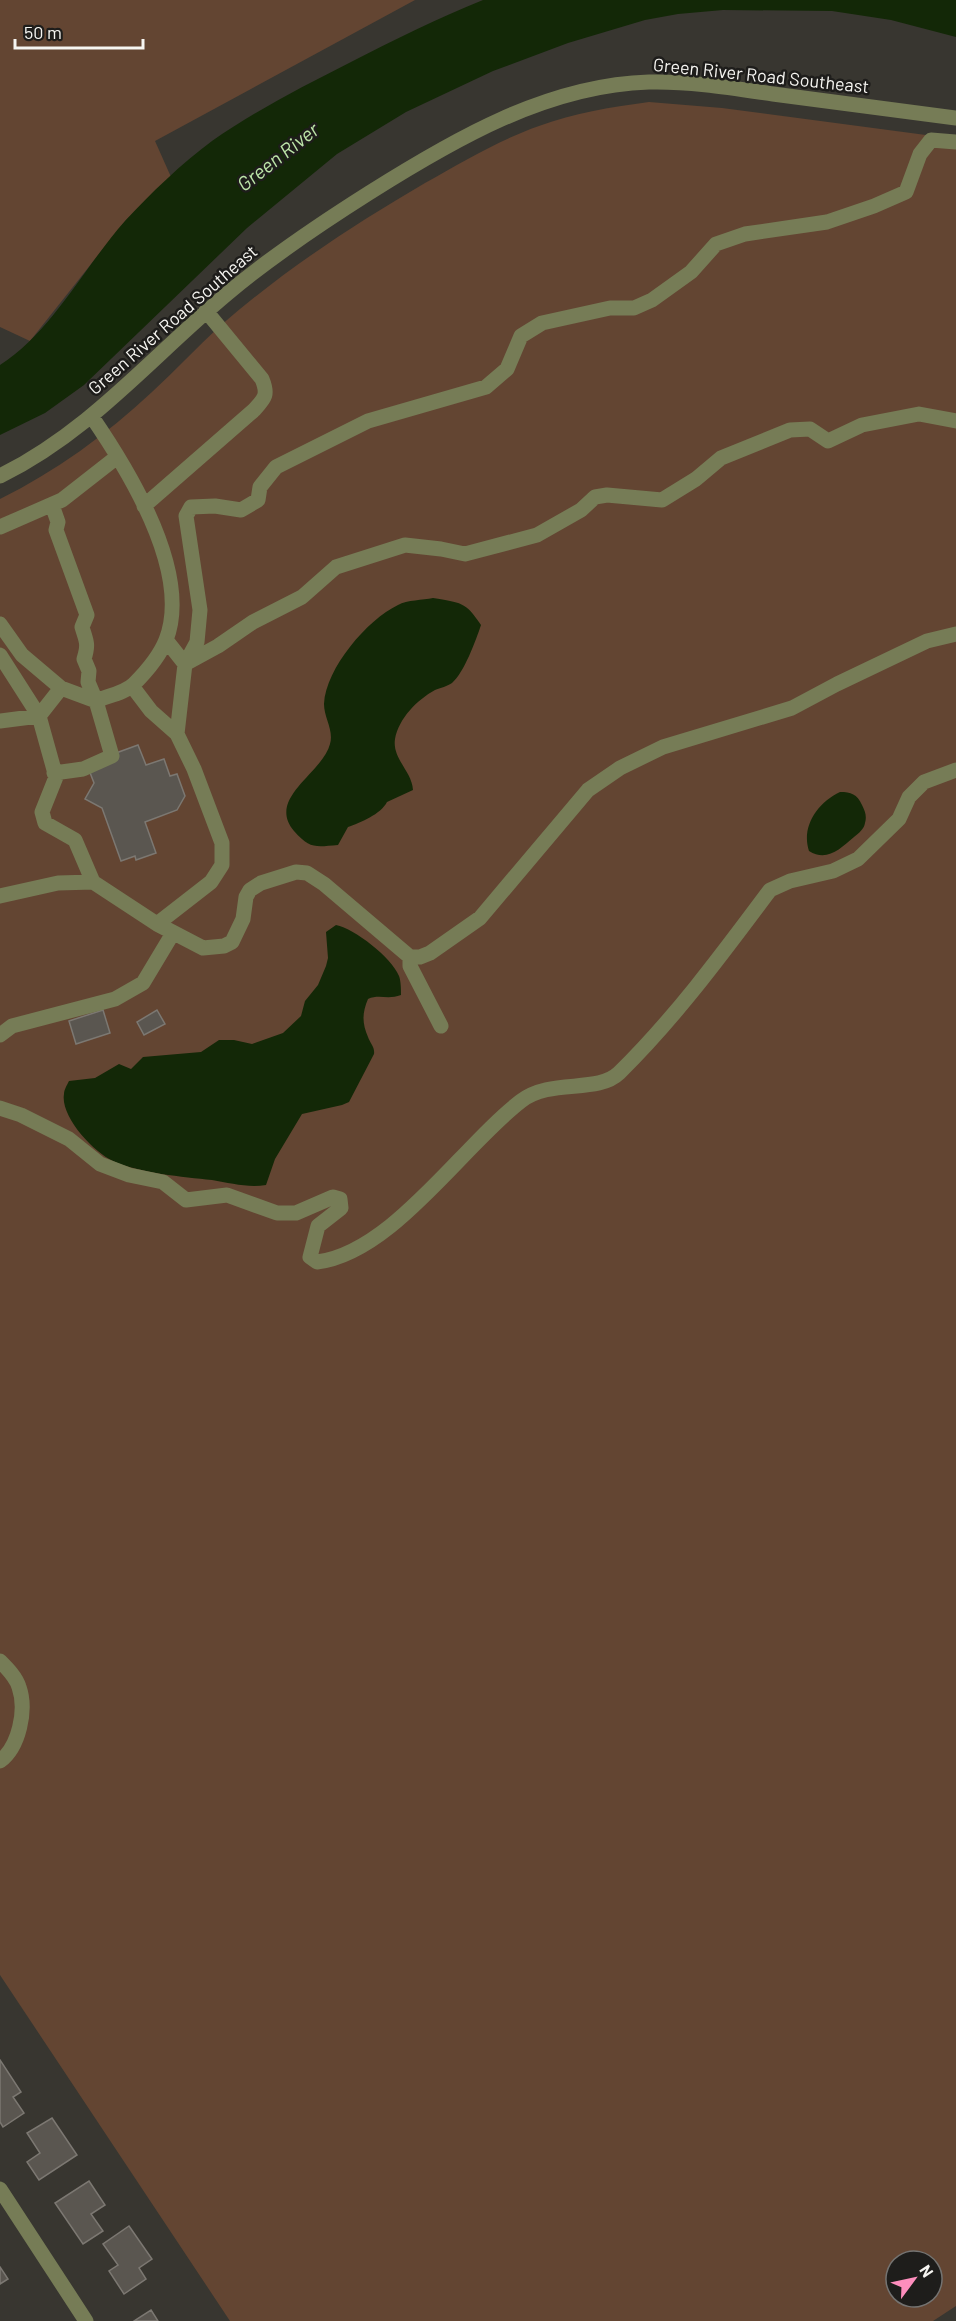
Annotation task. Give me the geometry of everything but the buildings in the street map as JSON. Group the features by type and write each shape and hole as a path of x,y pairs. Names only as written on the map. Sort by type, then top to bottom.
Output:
{"street":[{"name":"Green River Road Southeast","path":"0,476 39,455 92,417 206,312 283,250 390,180 485,126 531,106 613,86 649,82 681,83 956,118"},
{"path":"177,734 185,664 197,642 200,610 186,516 192,507 214,506 241,510 258,500 260,487 276,467 368,421 486,387 507,369 521,336 542,323 610,308 634,308 652,300 691,272 716,244 746,234 827,222 874,206 906,192 921,154 931,140 956,142"},
{"path":"144,506 264,399 266,389 262,379 206,312"},
{"path":"185,664 218,646 253,622 302,597 336,567 388,550 405,545 465,554 537,535 581,510 595,497 607,495 662,500 696,479 721,458 790,430 810,429 828,441 862,425 919,414 956,421"},
{"path":"0,624 22,655 61,688 96,701 132,686 166,640 172,612 167,563 138,490 92,417"},
{"path":"0,527 62,500 117,457"},
{"path":"52,505 58,522 56,530 87,615 82,627 88,648 84,659 89,671 88,682 112,756 83,769 54,773"},
{"path":"0,655 39,716 56,777 42,812 45,823 75,840 93,882 157,924 203,948 224,946 232,942 243,919 246,897 250,890 261,883 296,872 307,873 324,884 410,957 420,957 430,953 480,918 588,790 620,768 663,747 792,708 927,641 956,634"},
{"path":"166,640 185,664"},
{"path":"132,686 151,711 177,734 195,769 222,843 222,865 210,882 157,924"},
{"path":"0,721 39,716 61,688"},
{"path":"0,1108 21,1115 69,1139 100,1164 129,1175 163,1182 186,1200 227,1195 277,1213 296,1213 333,1197 340,1199 341,1208 318,1226 310,1257 317,1262 332,1261 370,1240 401,1216 498,1120 535,1091 606,1082 618,1074 672,1016 770,890 790,881 833,871 858,859 899,819 909,797 924,782 956,770"},
{"path":"0,896 58,883 93,882"},
{"path":"0,1035 12,1026 115,999 143,983 173,933"},
{"path":"410,957 410,966 441,1026"},
{"path":"0,1660 10,1671 19,1688 21,1709 18,1733 7,1756 0,1761"},
{"path":"0,2189 86,2321"}],"shaded area":[{"path":"0,0 415,0 155,141 171,177 126,220 30,341 0,327"},
{"path":"649,102 722,108 956,139 956,2306 933,2321 230,2321 0,1975 0,499 41,477 98,437 135,408 220,326 268,286 371,215 495,145 552,121 607,108"}],"water":[{"name":"Green River","path":"483,0 956,0 956,37 891,20 832,11 723,10 645,20 568,43 493,71 406,112 337,154 247,228 84,385 45,413 0,435 0,365 36,335 125,221 178,169 212,141 280,99 400,37"},
{"path":"433,598 462,604 471,611 481,625 461,672 450,684 428,694 415,704 397,731 396,753 412,783 413,790 387,802 370,818 348,827 338,845 313,846 294,831 287,819 287,808 291,797 325,755 330,744 331,734 324,704 332,675 361,633 386,612 406,602"},
{"path":"840,792 850,793 858,798 866,818 862,829 833,853 822,855 809,851 807,833 813,817 824,802"},
{"path":"336,925 353,932 381,953 399,976 401,995 368,999 364,1023 374,1054 349,1102 302,1114 275,1159 266,1185 239,1185 135,1169 113,1161 88,1142 72,1122 64,1103 64,1092 69,1081 95,1078 119,1064 131,1069 143,1057 201,1052 219,1040 234,1040 252,1044 283,1033 301,1016 305,1001 318,985 328,958 326,932"}]}
